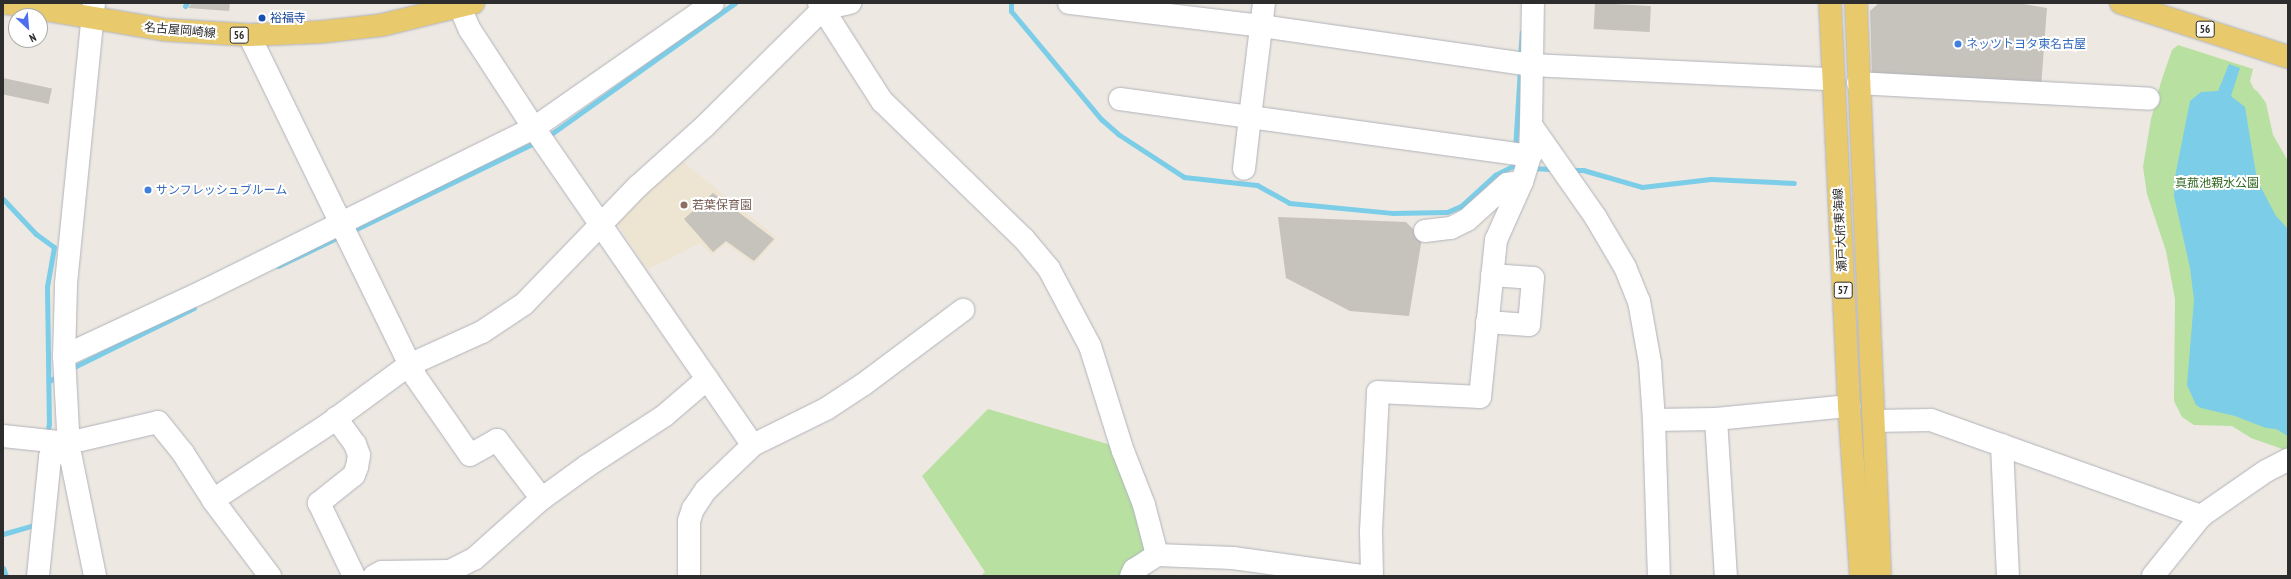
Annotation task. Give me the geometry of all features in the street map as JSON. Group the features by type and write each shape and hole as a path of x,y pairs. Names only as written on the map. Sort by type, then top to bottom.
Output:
{"main road":[{"name":"名古屋岡崎線","path":"5,3 93,11 167,30 249,35 320,32 382,25 458,6"},
{"name":"瀬戸大府東海線","path":"1830,3 1832,79 1849,406 1861,576"},
{"name":"瀬戸大府東海線","path":"1856,3 1858,83 1880,576"},
{"name":"56","path":"2121,3 2288,56"}],"street":[{"path":"64,356 206,290 340,222 534,128 713,3"},
{"path":"213,500 336,418 409,365 482,332 524,304 637,187 705,126 821,6 850,3"},
{"path":"1069,3 1261,26 1530,65 1832,79"},
{"path":"1244,169 1264,3"},
{"path":"1372,576 1371,531 1378,392 1480,397 1496,240 1522,182 1530,156 1530,65 1533,3"},
{"path":"458,6 470,30 534,128 754,445"},
{"path":"821,6 882,101 1024,239 1049,269 1090,346 1123,451 1144,505 1156,555"},
{"path":"93,11 66,286 64,356 68,446 95,576"},
{"path":"249,35 409,365 470,455 497,440 542,499"},
{"path":"1858,83 2149,99"},
{"path":"1120,99 1530,156"},
{"path":"1531,125 1596,218 1633,284 1646,334 1654,420 1659,576"},
{"path":"1425,231 1451,228 1467,220 1507,184 1522,182"},
{"path":"1487,322 1529,325 1534,278 1492,275"},
{"path":"689,576 689,521 693,509 706,490 754,445 832,405 963,310"},
{"path":"374,576 382,572 450,571 474,559 542,499 587,466 664,416 707,379"},
{"path":"1654,420 1716,419 1849,406"},
{"path":"336,418 355,444 358,455 357,467 354,476 319,504 354,576"},
{"path":"1716,419 1726,576"},
{"path":"1874,421 1931,420 2201,516"},
{"path":"38,576 50,457 68,446 158,422 183,453 213,500 270,576"},
{"path":"3,436 68,446"},
{"path":"2002,445 2009,576"},
{"path":"2153,576 2201,516 2266,471 2287,462"},
{"path":"1131,576 1134,570 1156,555 1233,558 1362,576"}],"shaded area":[{"name":"若葉保育園","path":"683,162 777,238 754,264 726,244 712,255 700,243 647,270 616,221 677,163"}],"green space":[{"name":"真菰池親水公園","path":"2178,45 2253,69 2250,81 2254,89 2266,103 2273,135 2288,161 2288,451 2251,438 2232,426 2194,425 2182,417 2174,401 2175,299 2166,251 2147,194 2143,167 2151,119 2161,82 2172,50"},
{"path":"988,409 1111,445 1151,555 1149,576 981,576 985,572 922,476"}],"water":[{"name":"真菰池親水公園","path":"2229,64 2240,68 2231,96 2245,107 2257,180 2276,216 2288,229 2288,436 2276,429 2266,428 2235,416 2201,408 2196,405 2187,385 2194,300 2190,268 2174,196 2175,177 2190,101 2201,92 2218,91"}],"building":[{"path":"192,3 230,3 229,11 188,8"},
{"path":"1595,3 1651,6 1650,32 1594,29"},
{"name":"ネッツトヨタ東名古屋","path":"1879,3 2018,3 2047,8 2041,87 1872,77 1870,11"},
{"path":"3,78 52,88 49,104 3,94"},
{"path":"713,193 774,239 754,261 726,241 713,252 684,219"},
{"path":"1278,217 1406,222 1422,238 1409,316 1350,311 1286,278"}],"waterway":[{"path":"547,137 735,3"},
{"path":"1011,3 1011,11 1101,119 1118,134 1184,177 1257,185 1289,203 1392,213 1447,212 1461,206 1495,175 1513,166 1514,160"},
{"path":"1520,58 1522,32"},
{"path":"1515,150 1520,68"},
{"path":"350,232 538,141"},
{"path":"1532,168 1554,169"},
{"path":"1570,170 1583,170 1642,187 1711,179 1794,183"},
{"path":"3,199 36,234 54,247 47,286 49,423 47,435"},
{"path":"278,266 341,236"},
{"path":"70,369 194,308"},
{"path":"49,381 60,375"},
{"path":"3,534 34,525 35,522"},
{"path":"3,568 6,576"}],"place":[{"name":"裕福寺","path":"262,18"},
{"name":"ネッツトヨタ東名古屋","path":"1958,44"},
{"name":"サンフレッシュブルーム","path":"148,190"},
{"name":"若葉保育園","path":"684,205"}]}
